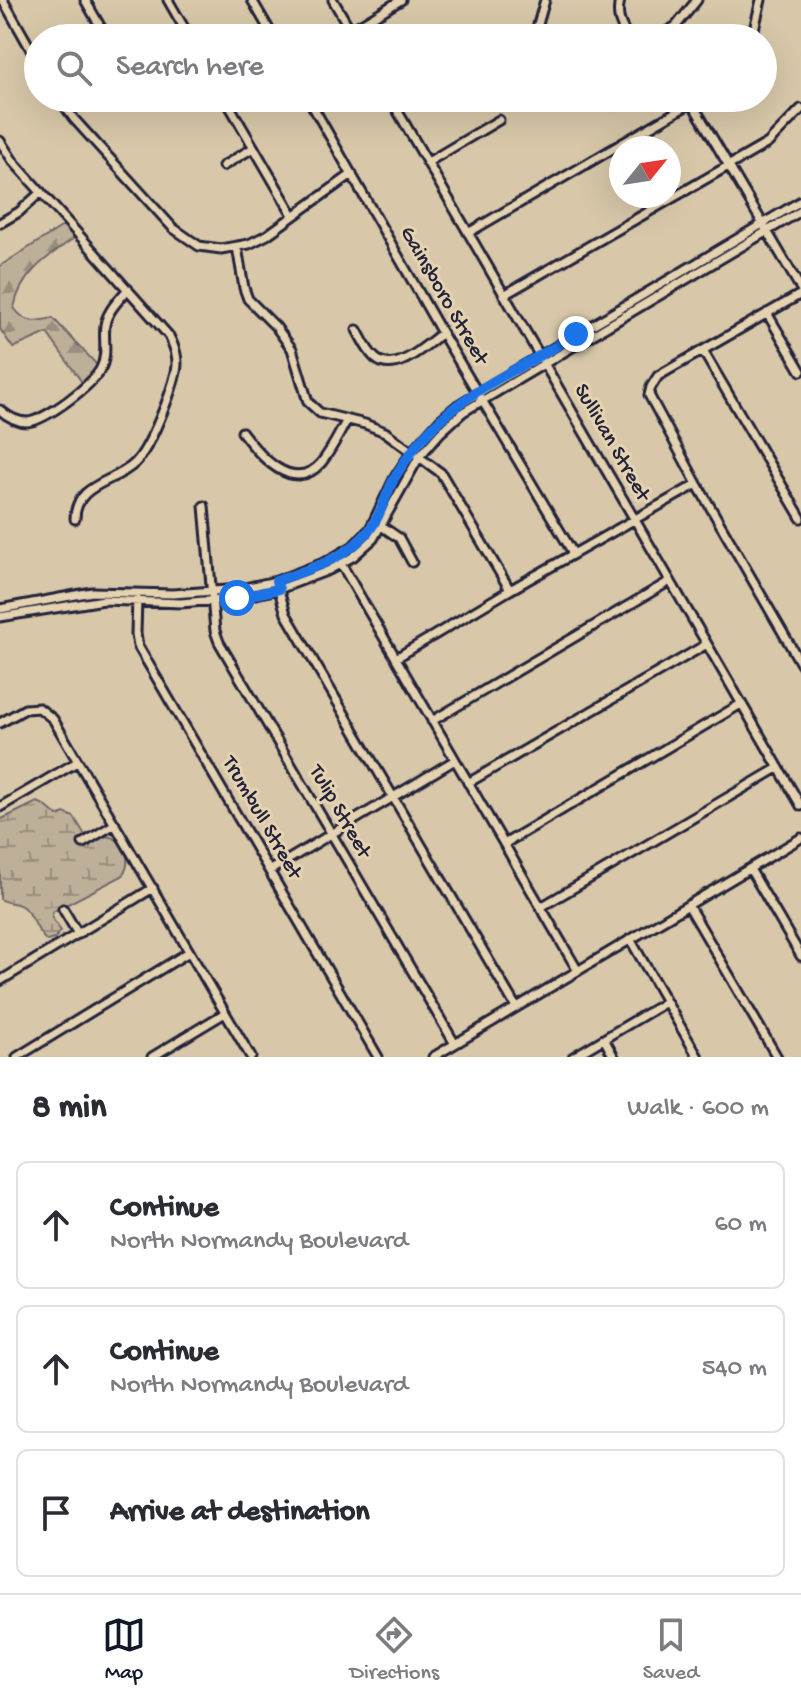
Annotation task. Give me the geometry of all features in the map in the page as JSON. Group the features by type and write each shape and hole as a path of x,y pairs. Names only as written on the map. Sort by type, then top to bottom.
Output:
{"street":[{"path":"1,0 24,39"},
{"path":"85,0 99,24"},
{"path":"168,0 182,24"},
{"path":"252,0 266,24"},
{"path":"333,0 347,24"},
{"path":"367,24 401,0"},
{"path":"538,24 545,0"},
{"path":"620,0 617,11 620,24"},
{"path":"678,24 697,0"},
{"path":"755,24 761,0"},
{"path":"504,295 768,143 801,109"},
{"path":"69,112 173,228 199,246 212,249 237,247 267,235 352,174"},
{"path":"233,112 293,215"},
{"name":"Gainsboro Street","path":"316,112 442,333 573,553"},
{"name":"Sullivan Street","path":"398,112 801,806"},
{"path":"468,233 676,112"},
{"path":"697,112 801,292 658,376 649,395 801,664"},
{"path":"428,162 499,120"},
{"path":"0,141 13,161 169,336 176,350 176,371 146,452 132,467 88,489 75,508 75,519"},
{"path":"223,166 253,148"},
{"path":"0,223 19,212 41,192"},
{"path":"0,609 75,594 212,597 278,585 339,561 378,524 395,477 441,419 765,227 801,201"},
{"path":"765,227 801,211"},
{"path":"237,247 248,299 276,327 292,349 308,402 320,413 385,432 441,473 510,590"},
{"path":"0,410 15,420 27,422 39,419 93,381 103,366 105,324 109,313 128,289"},
{"path":"767,313 801,371"},
{"path":"357,330 376,358 387,364 407,358 442,333"},
{"path":"703,351 799,508 801,518"},
{"path":"242,432 258,453 277,470 307,474 321,464 347,420"},
{"path":"396,658 697,484"},
{"name":"Tulip Street","path":"204,506 215,631 219,642 455,1044"},
{"path":"378,524 399,538 412,562"},
{"path":"339,561 578,971"},
{"path":"432,721 670,581"},
{"path":"278,585 286,614 516,1007"},
{"path":"0,617 89,601 138,596"},
{"name":"Trumbull Street","path":"138,596 138,646 378,1057"},
{"path":"468,783 707,644"},
{"path":"504,844 741,704"},
{"path":"0,723 25,709 39,708 53,719 251,1057"},
{"path":"271,870 455,760"},
{"path":"0,807 77,762"},
{"path":"541,907 778,768"},
{"path":"83,843 115,824"},
{"path":"433,1057 801,838"},
{"path":"750,869 801,956"},
{"path":"0,981 153,888"},
{"path":"688,905 777,1057"},
{"path":"63,909 78,934"},
{"path":"630,939 698,1057"},
{"path":"17,1057 189,952"},
{"path":"573,1057 666,1002"},
{"path":"152,1057 225,1013"},
{"path":"604,1039 614,1057"}],"green space":[{"path":"66,224 77,236 46,258 29,275 14,308 31,320 53,318 99,367 84,385 47,333 13,348 0,329 0,266"},
{"path":"37,802 58,816 64,813 74,817 85,835 112,837 122,845 127,857 122,876 52,912 52,918 61,931 54,939 47,941 24,908 0,899 0,820"}],"route":[{"path":"237,598 279,589 276,581 326,562 352,547 370,529 395,477 412,452 441,419 469,397 576,334"}]}
